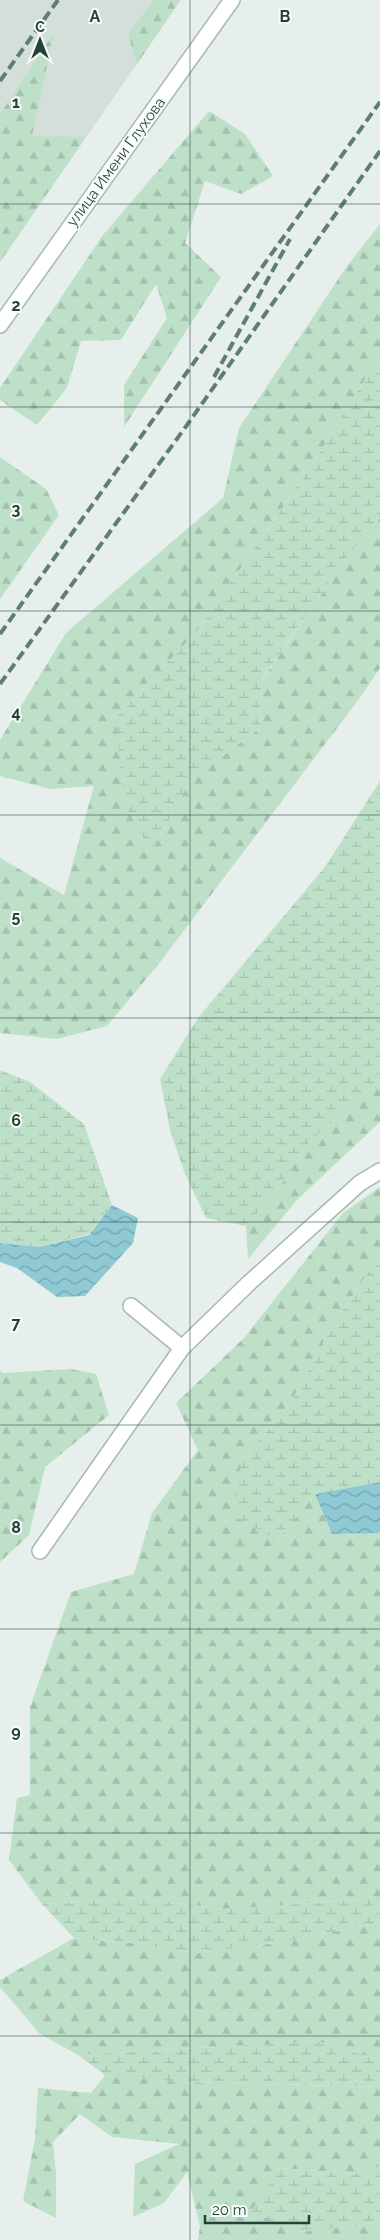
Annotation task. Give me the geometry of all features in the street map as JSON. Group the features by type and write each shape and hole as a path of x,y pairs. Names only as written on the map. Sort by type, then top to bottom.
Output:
{"street":[{"name":"улица Имени Глухова","path":"0,325 232,0"},
{"path":"40,1551 182,1348 249,1283 360,1183 380,1171"},
{"path":"132,1306 182,1348"}],"shaded area":[{"path":"0,0 181,0 0,262"}],"green space":[{"path":"154,0 180,0 137,64 128,34"},
{"path":"54,33 32,136 86,137 0,262 0,114"},
{"path":"209,111 245,134 273,176 241,194 205,181 185,243 221,277 124,427 124,385 167,318 156,284 121,340 81,341 67,388 37,425 0,400 0,388 103,235"},
{"path":"380,224 380,355 314,462 198,630 116,717 151,852 190,781 260,728 262,680 350,553 380,518 380,668 359,699 161,961 107,1026 57,1039 0,1033 0,858 64,895 94,786 50,789 0,776 0,740 66,633 223,498 239,428 347,266"},
{"path":"380,355 380,518 350,553 262,679 260,728 190,781 151,852 124,804 116,717 198,630 314,462"},
{"path":"0,457 46,489 59,515 0,599"},
{"path":"380,781 380,1081 310,1141 280,1186 246,1226 206,1218 185,1174 170,1130 160,1079 198,1018 325,867"},
{"path":"0,1070 30,1082 84,1124 112,1205 89,1234 39,1247 0,1243"},
{"path":"380,1081 380,1122 297,1200 248,1259 246,1226 280,1186 310,1141"},
{"path":"380,1187 380,1255 334,1323 287,1409 241,1460 278,1540 315,1494 332,1534 376,1533 380,1531 380,1896 355,1900 224,1909 137,1898 42,1904 9,1860 17,1798 30,1795 30,1707 71,1592 134,1574 152,1513 198,1450 176,1403 244,1338 343,1213"},
{"path":"380,1255 380,1482 315,1494 278,1540 235,1517 241,1460 287,1409 334,1323"},
{"path":"70,1369 96,1374 109,1415 45,1467 29,1535 0,1562 0,1371 3,1373"},
{"path":"380,1896 380,1923 275,1943 195,1953 130,1943 74,1938 42,1904 137,1898 224,1909 355,1900"},
{"path":"380,1923 380,2060 317,2041 78,2055 40,2034 0,1987 0,1980 74,1938 130,1943 195,1953 275,1943"},
{"path":"317,2041 380,2060 380,2087 179,2082 105,2075 78,2055"},
{"path":"105,2075 179,2082 380,2087 380,2166 354,2174 281,2168 299,2232 380,2222 380,2240 198,2240 200,2227 187,2172 164,2203 133,2217 135,2164 179,2144 112,2137 80,2114 53,2142 56,2174 56,2218 23,2201 35,2139 38,2088 91,2093"},
{"path":"380,2166 380,2222 299,2232 251,2211 281,2168 354,2174"}],"water":[{"path":"112,1205 138,1218 133,1243 85,1296 57,1297 17,1268 0,1262 0,1243 39,1247 89,1235"},
{"path":"380,1482 380,1531 377,1533 332,1534 315,1494"}],"railway":[{"path":"0,81 58,0"},
{"path":"0,634 380,102"},
{"path":"0,684 187,425 380,151"},
{"path":"214,377 290,239"}]}
